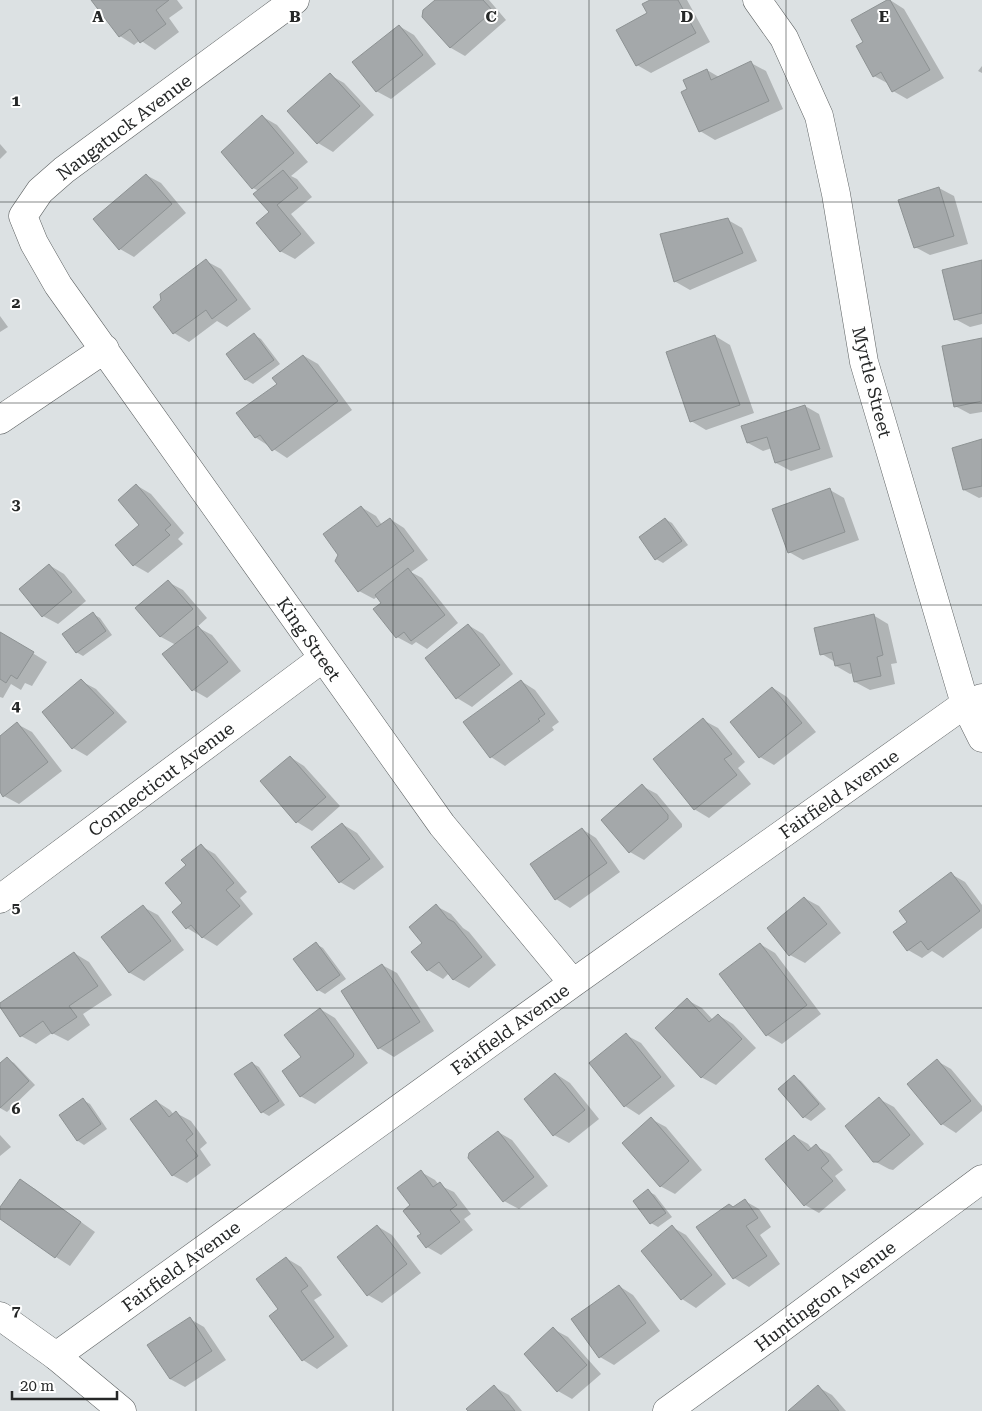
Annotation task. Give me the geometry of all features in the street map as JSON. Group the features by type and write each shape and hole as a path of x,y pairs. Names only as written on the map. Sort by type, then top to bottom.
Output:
{"street":[{"name":"Naugatuck Avenue","path":"58,285 34,243 23,216 40,191 64,170 295,0"},
{"name":"Myrtle Street","path":"757,0 784,38 818,116 836,194 864,362 974,701 982,738"},
{"name":"King Street","path":"58,285 442,825 573,983"},
{"path":"0,420 105,349"},
{"name":"Connecticut Avenue","path":"0,899 323,658"},
{"name":"Fairfield Avenue","path":"56,1356 573,983 974,701"},
{"name":"Huntington Avenue","path":"667,1411 982,1179"},
{"path":"0,1316 56,1356 122,1411"}],"building":[{"path":"91,0 169,0 156,10 166,24 140,43 130,29 119,37"},
{"path":"435,0 483,0 493,11 450,48 422,17 423,10"},
{"path":"650,0 678,0 696,33 636,66 616,30 647,13 642,4"},
{"path":"890,0 930,70 892,92 881,72 873,77 856,46 863,42 851,20"},
{"path":"399,25 423,55 376,92 352,62"},
{"path":"751,61 769,101 699,132 681,92 687,89 683,80 707,69 711,80"},
{"path":"330,73 360,106 317,144 287,111"},
{"path":"262,115 294,153 252,189 221,152"},
{"path":"283,170 298,188 277,205 301,234 280,252 256,223 269,212 253,194"},
{"path":"146,174 172,204 119,250 93,219"},
{"path":"939,187 954,236 914,248 898,200"},
{"path":"728,218 743,253 674,282 660,234"},
{"path":"206,259 237,300 212,319 206,310 173,334 153,307 161,300 160,294"},
{"path":"982,260 982,313 954,320 942,270"},
{"path":"254,333 274,360 245,380 226,354"},
{"path":"715,335 740,405 690,422 666,352"},
{"path":"982,338 982,401 954,407 942,346"},
{"path":"303,355 338,401 272,451 260,435 255,438 236,413 277,384 272,378"},
{"path":"805,405 820,449 775,463 767,437 747,443 741,426"},
{"path":"982,439 982,486 963,490 952,448"},
{"path":"136,484 171,525 165,530 170,535 133,566 115,545 139,525 118,500"},
{"path":"830,488 845,532 788,553 772,509"},
{"path":"361,506 377,527 390,518 414,551 358,592 335,561 338,555 323,534"},
{"path":"665,518 682,541 655,560 639,537"},
{"path":"49,564 72,592 42,617 19,589"},
{"path":"408,568 445,615 411,641 404,632 396,638 373,609 381,603 375,595"},
{"path":"168,580 193,609 160,637 135,608"},
{"path":"93,612 106,631 76,653 62,634"},
{"path":"874,614 883,655 877,657 881,676 854,682 850,663 835,666 832,652 820,655 814,628"},
{"path":"468,624 500,665 456,699 425,658"},
{"path":"198,626 228,662 192,691 162,654"},
{"path":"0,632 34,652 17,679 11,675 6,683 0,679"},
{"path":"81,679 114,713 72,749 42,712"},
{"path":"521,680 545,714 538,719 540,721 490,758 463,722"},
{"path":"772,687 802,723 759,758 730,722"},
{"path":"703,718 732,754 724,759 737,775 694,810 653,759"},
{"path":"17,722 48,762 3,797 0,792 0,736"},
{"path":"290,756 326,797 296,823 260,781"},
{"path":"642,784 668,815 668,819 629,853 601,820"},
{"path":"342,823 370,859 339,883 311,847"},
{"path":"582,828 607,863 555,900 530,864"},
{"path":"201,844 234,883 226,890 240,906 202,938 191,925 186,929 172,912 182,903 165,883 186,865 181,860"},
{"path":"951,872 980,911 928,950 921,941 907,951 893,932 907,922 899,911"},
{"path":"804,897 827,924 789,956 767,928"},
{"path":"436,904 448,919 454,922 482,957 453,980 439,962 427,971 411,952 422,943 409,927"},
{"path":"143,905 171,941 129,973 101,937"},
{"path":"316,942 340,975 317,991 293,959"},
{"path":"760,943 807,1005 766,1036 719,974"},
{"path":"74,952 98,986 69,1006 77,1017 52,1034 43,1021 20,1037 0,1007 0,1003"},
{"path":"382,964 420,1022 378,1049 341,991"},
{"path":"687,998 709,1022 718,1014 742,1039 701,1078 655,1028"},
{"path":"320,1008 354,1054 353,1057 300,1097 282,1071 301,1057 284,1035"},
{"path":"626,1033 661,1077 624,1107 589,1063"},
{"path":"7,1057 29,1081 0,1108 0,1063"},
{"path":"937,1059 971,1101 941,1125 907,1084"},
{"path":"252,1062 279,1101 261,1113 234,1074"},
{"path":"555,1073 585,1110 553,1136 524,1099"},
{"path":"794,1075 819,1104 803,1118 778,1089"},
{"path":"879,1097 910,1135 878,1162 873,1162 845,1126"},
{"path":"83,1098 101,1124 77,1141 59,1115"},
{"path":"156,1100 169,1117 176,1111 193,1134 186,1140 198,1156 172,1176 130,1119"},
{"path":"651,1117 689,1161 660,1187 622,1143"},
{"path":"498,1131 534,1177 503,1202 468,1158 469,1153"},
{"path":"794,1135 808,1151 816,1144 829,1161 821,1168 833,1181 804,1206 765,1159"},
{"path":"421,1170 433,1187 440,1182 457,1205 450,1210 460,1222 426,1248 417,1236 421,1234 403,1211 410,1205 397,1188"},
{"path":"20,1179 81,1222 55,1258 0,1219 0,1207"},
{"path":"648,1189 666,1213 650,1224 633,1201"},
{"path":"745,1199 758,1218 746,1226 767,1256 733,1279 696,1227 729,1204 733,1207"},
{"path":"377,1225 407,1264 367,1296 337,1257"},
{"path":"672,1225 712,1275 681,1300 641,1251"},
{"path":"286,1257 308,1286 301,1291 334,1337 302,1361 269,1316 278,1309 256,1279"},
{"path":"619,1285 646,1323 599,1358 571,1319"},
{"path":"190,1317 212,1351 170,1379 147,1345"},
{"path":"553,1327 587,1365 557,1392 524,1354"},
{"path":"494,1385 515,1411 468,1411 466,1409"},
{"path":"818,1385 839,1411 788,1411"}]}
